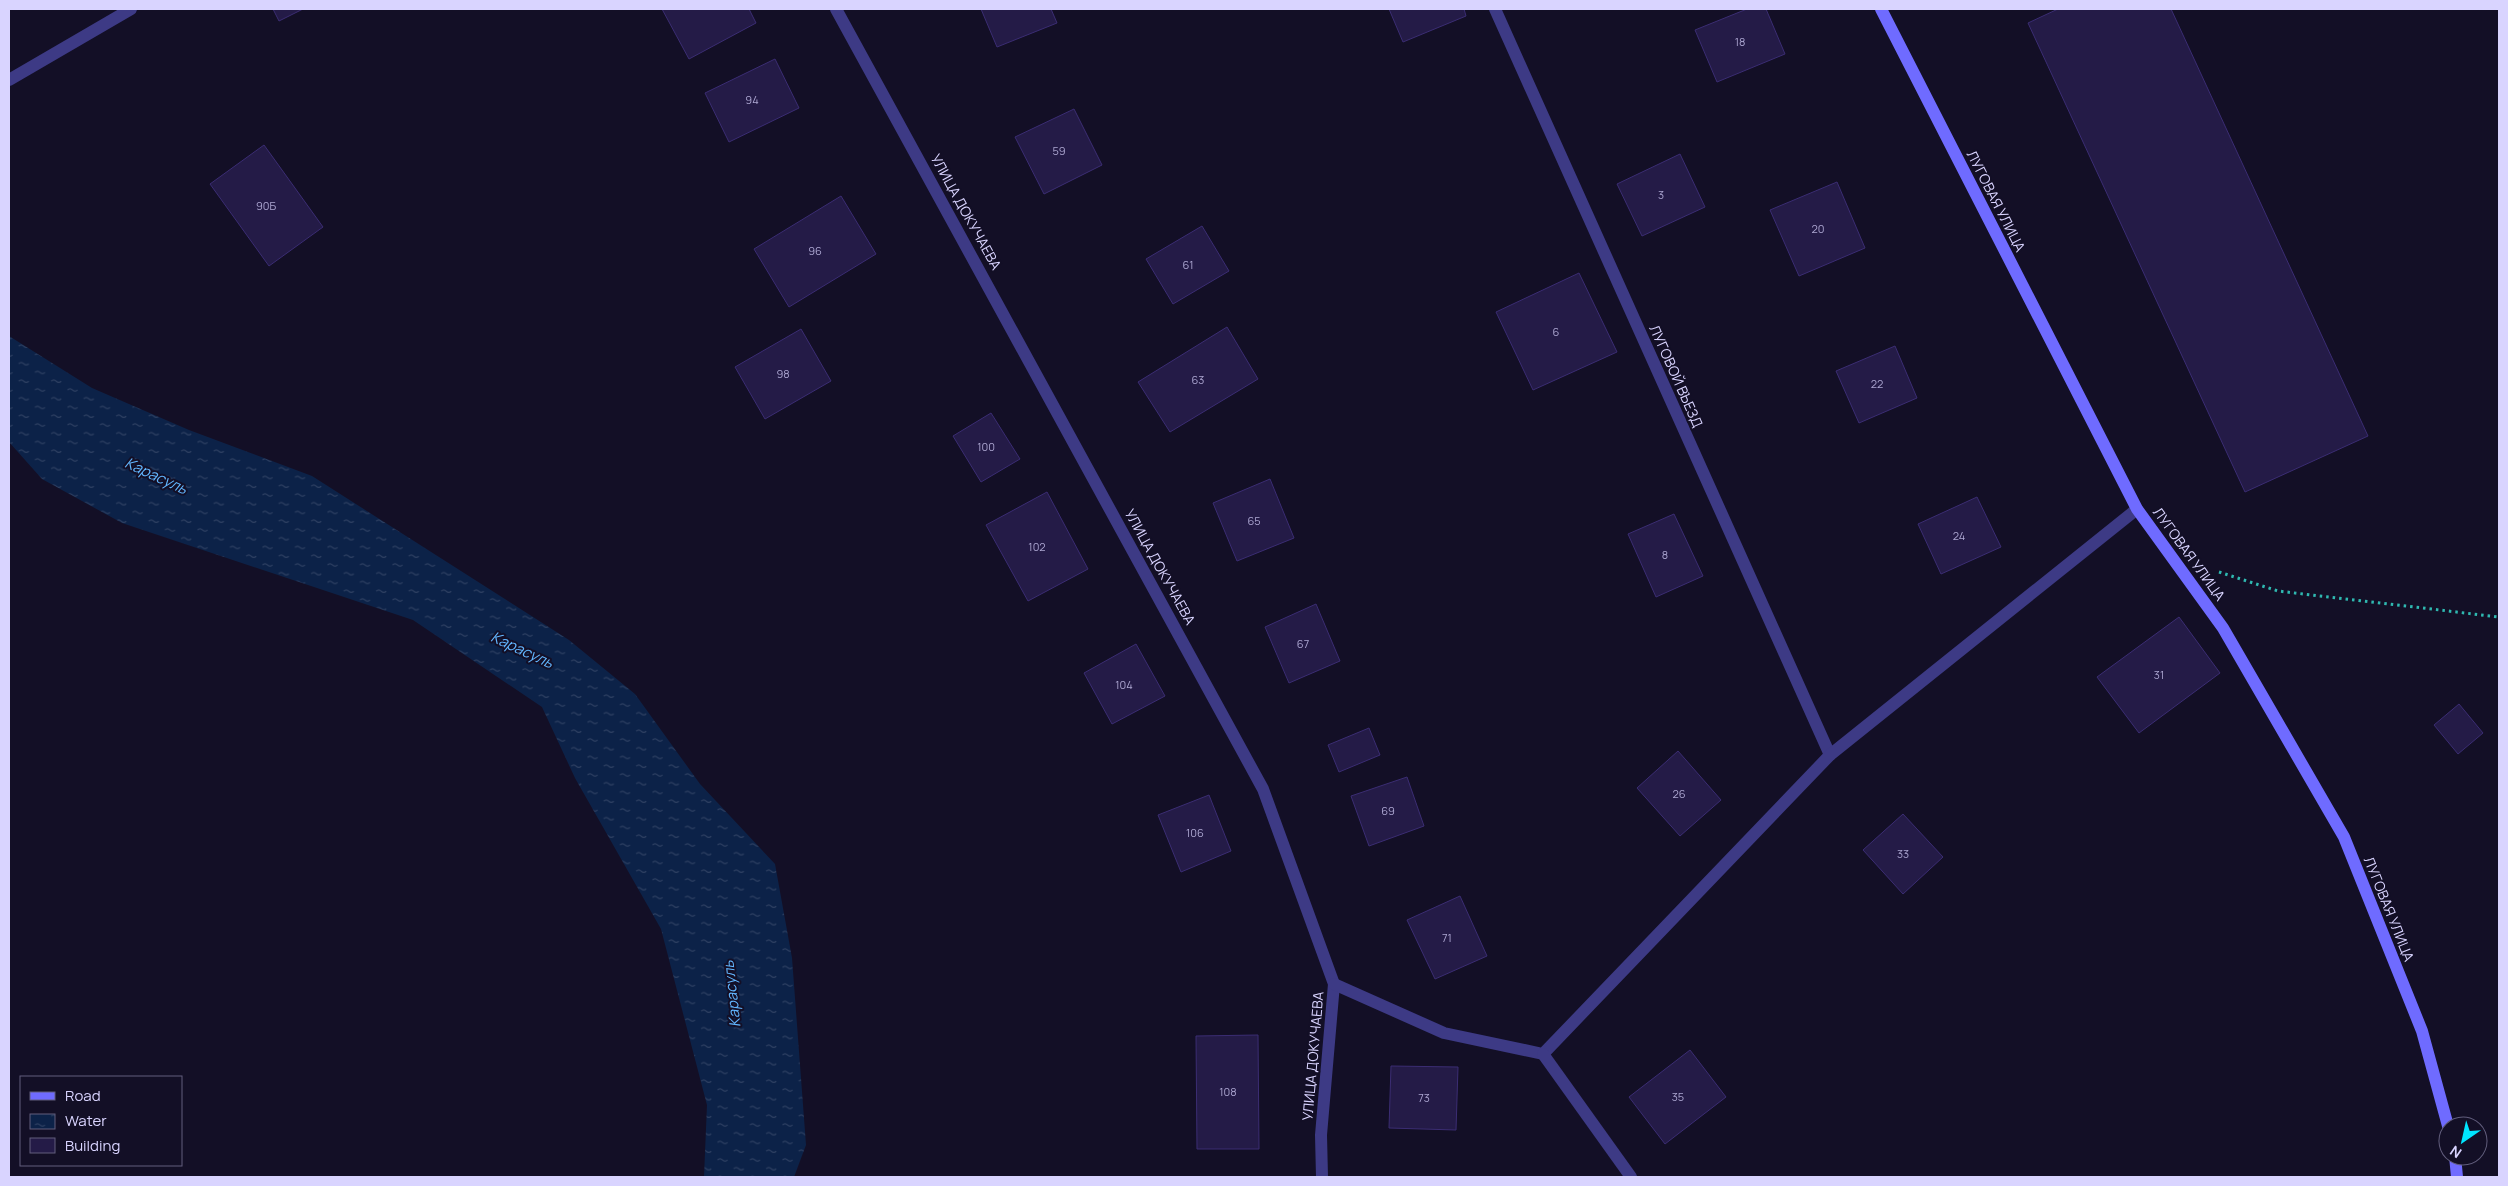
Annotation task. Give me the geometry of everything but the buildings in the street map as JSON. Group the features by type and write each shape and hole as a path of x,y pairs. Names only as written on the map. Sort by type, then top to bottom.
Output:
{"main road":[{"name":"ЛУГОВАЯ УЛИЦА","path":"1881,9 2137,509 2224,628 2344,837 2422,1031 2445,1116"}],"street":[{"path":"9,80 131,9"},
{"name":"УЛИЦА ДОКУЧАЕВА","path":"836,9 1264,789 1334,984 1321,1135 1322,1177"},
{"name":"ЛУГОВОЙ ВЪЕЗД","path":"1495,9 1830,755"},
{"path":"1543,1054 1830,755 2137,509"},
{"path":"1334,984 1444,1033 1543,1054 1632,1177"}],"path":[{"path":"2173,558 2278,590 2499,617"}],"water":[{"name":"Карасуль","path":"9,336 92,388 189,430 312,476 569,640 635,694 700,784 775,864 792,958 806,1145 794,1177 704,1177 707,1105 661,929 575,778 542,707 413,620 122,523 42,479 9,442"}]}
